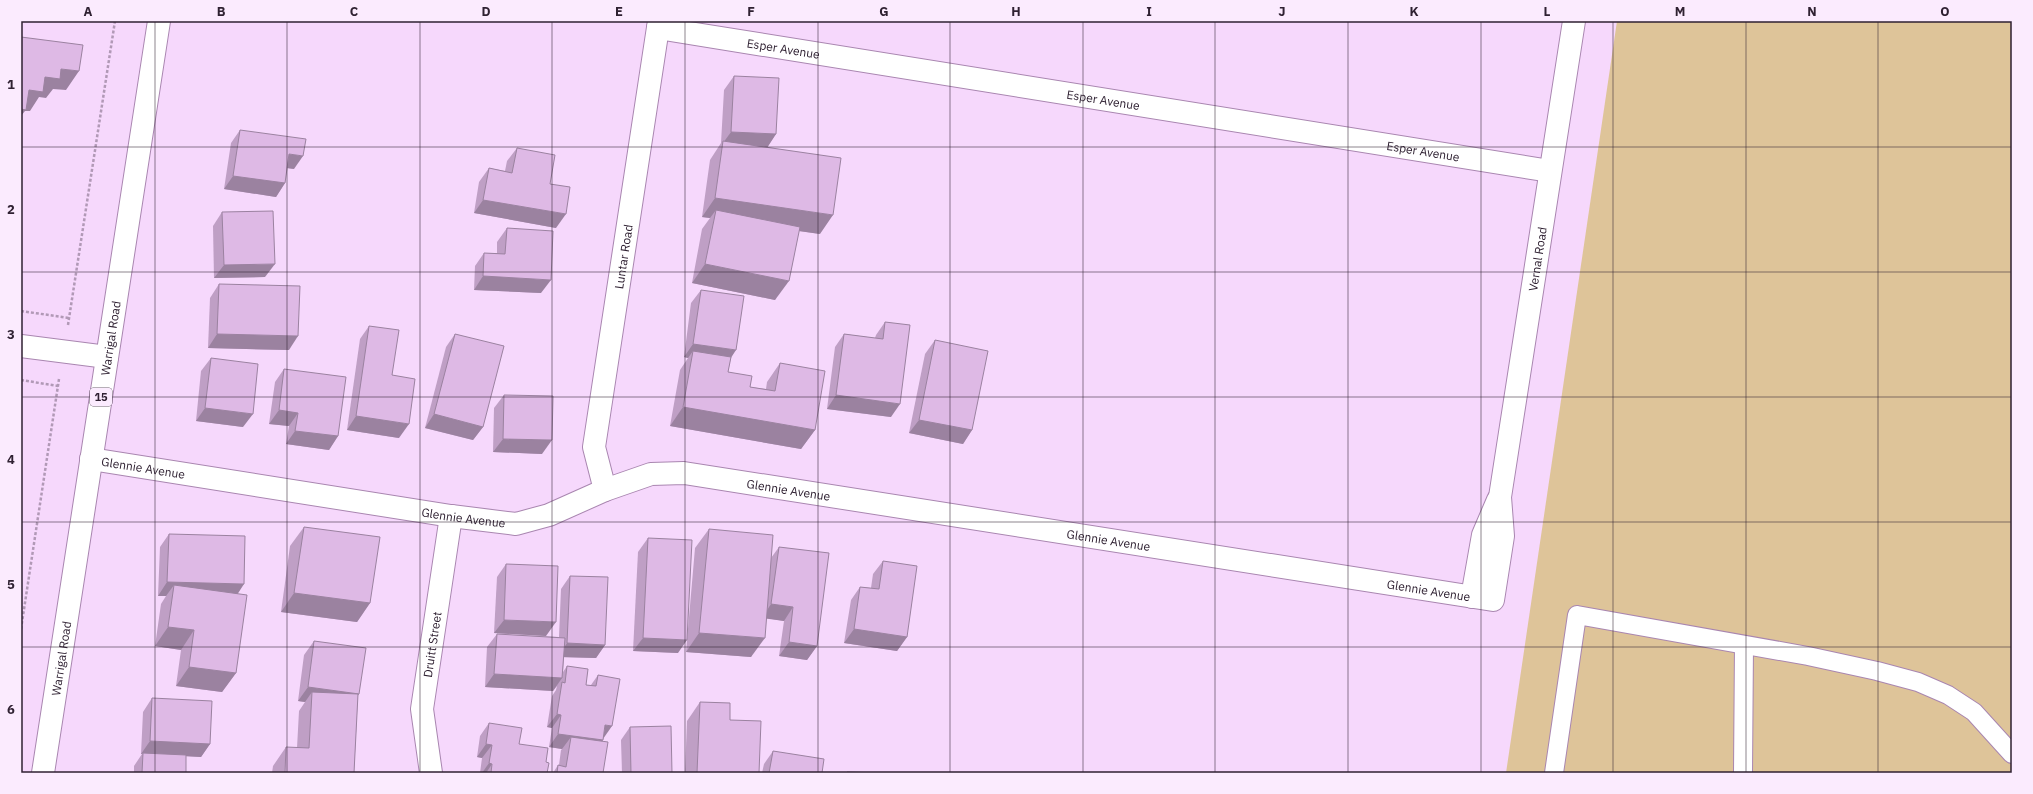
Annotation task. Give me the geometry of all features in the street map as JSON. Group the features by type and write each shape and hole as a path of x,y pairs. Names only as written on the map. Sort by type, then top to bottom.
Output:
{"main road":[{"name":"Warrigal Road","path":"43,773 159,21"},
{"name":"Vernal Road","path":"1482,598 1483,535 1500,497 1574,21"},
{"name":"Esper Avenue","path":"658,24 1550,171"},
{"name":"Luntar Road","path":"605,490 594,447 658,24"},
{"path":"21,346 107,357"},
{"name":"Glennie Avenue","path":"91,459 451,516 516,524 549,515 605,490 651,474 684,473 1482,598"},
{"name":"Druitt Street","path":"431,773 422,709 451,516"}],"lane":[{"path":"1554,773 1577,615 1877,671 1918,682 1948,695 1974,712 2012,754"},
{"path":"1743,773 1744,645"}],"path":[{"path":"21,311 69,318"},
{"path":"21,380 58,386"}],"shaded area":[{"path":"1617,21 2012,21 2012,773 1506,773"}],"building":[{"path":"21,37 83,45 79,71 61,69 60,79 45,77 43,92 29,90 26,110 21,109"},
{"path":"734,76 779,78 776,134 731,132"},
{"path":"240,130 306,139 303,156 289,154 285,183 233,176"},
{"path":"723,141 841,158 833,215 715,198"},
{"path":"517,148 555,155 550,184 570,187 566,214 483,200 489,168 512,173"},
{"path":"716,210 800,227 789,281 705,264"},
{"path":"273,211 275,264 224,265 222,212"},
{"path":"507,228 553,231 551,280 483,276 484,253 505,254"},
{"path":"219,284 300,286 298,336 217,334"},
{"path":"701,290 744,296 736,350 693,344"},
{"path":"885,322 910,325 900,404 836,395 844,334 883,339"},
{"path":"369,326 399,330 392,375 415,379 409,424 356,416"},
{"path":"455,334 504,346 483,427 434,414"},
{"path":"935,340 988,351 972,430 919,420"},
{"path":"693,351 731,357 728,372 752,376 750,387 775,391 780,363 825,371 815,430 683,407"},
{"path":"211,358 258,364 253,414 205,408"},
{"path":"284,369 346,377 338,436 295,431 298,413 279,410"},
{"path":"504,395 553,396 552,440 503,439"},
{"path":"304,527 380,537 370,603 294,593"},
{"path":"709,529 773,535 765,638 699,633"},
{"path":"169,534 245,536 244,584 167,582"},
{"path":"648,538 692,540 687,640 643,638"},
{"path":"779,547 829,553 817,646 789,642 793,607 771,604"},
{"path":"883,561 917,566 907,637 854,629 860,587 879,589"},
{"path":"506,564 558,566 556,622 504,620"},
{"path":"570,576 608,577 605,645 567,643"},
{"path":"174,585 247,595 236,673 189,667 194,630 168,627"},
{"path":"497,634 565,638 562,678 494,674"},
{"path":"314,641 366,648 359,694 308,687"},
{"path":"567,666 588,669 586,685 596,686 598,675 620,679 612,726 605,725 603,740 558,734 561,715 557,714 562,682 565,683"},
{"path":"312,692 358,694 354,773 285,773 286,747 309,748"},
{"path":"152,698 212,701 210,744 150,741"},
{"path":"700,702 730,703 730,720 761,721 759,773 697,773"},
{"path":"489,723 522,728 519,744 548,748 546,762 549,763 547,773 491,773 492,764 489,763 492,745 486,744"},
{"path":"671,726 672,773 631,773 630,727"},
{"path":"571,737 608,742 603,773 557,773 558,765 566,767"},
{"path":"773,751 824,759 822,773 769,773"},
{"path":"143,753 186,755 186,773 142,773"},
{"path":"847,772 881,773 847,773"}]}
